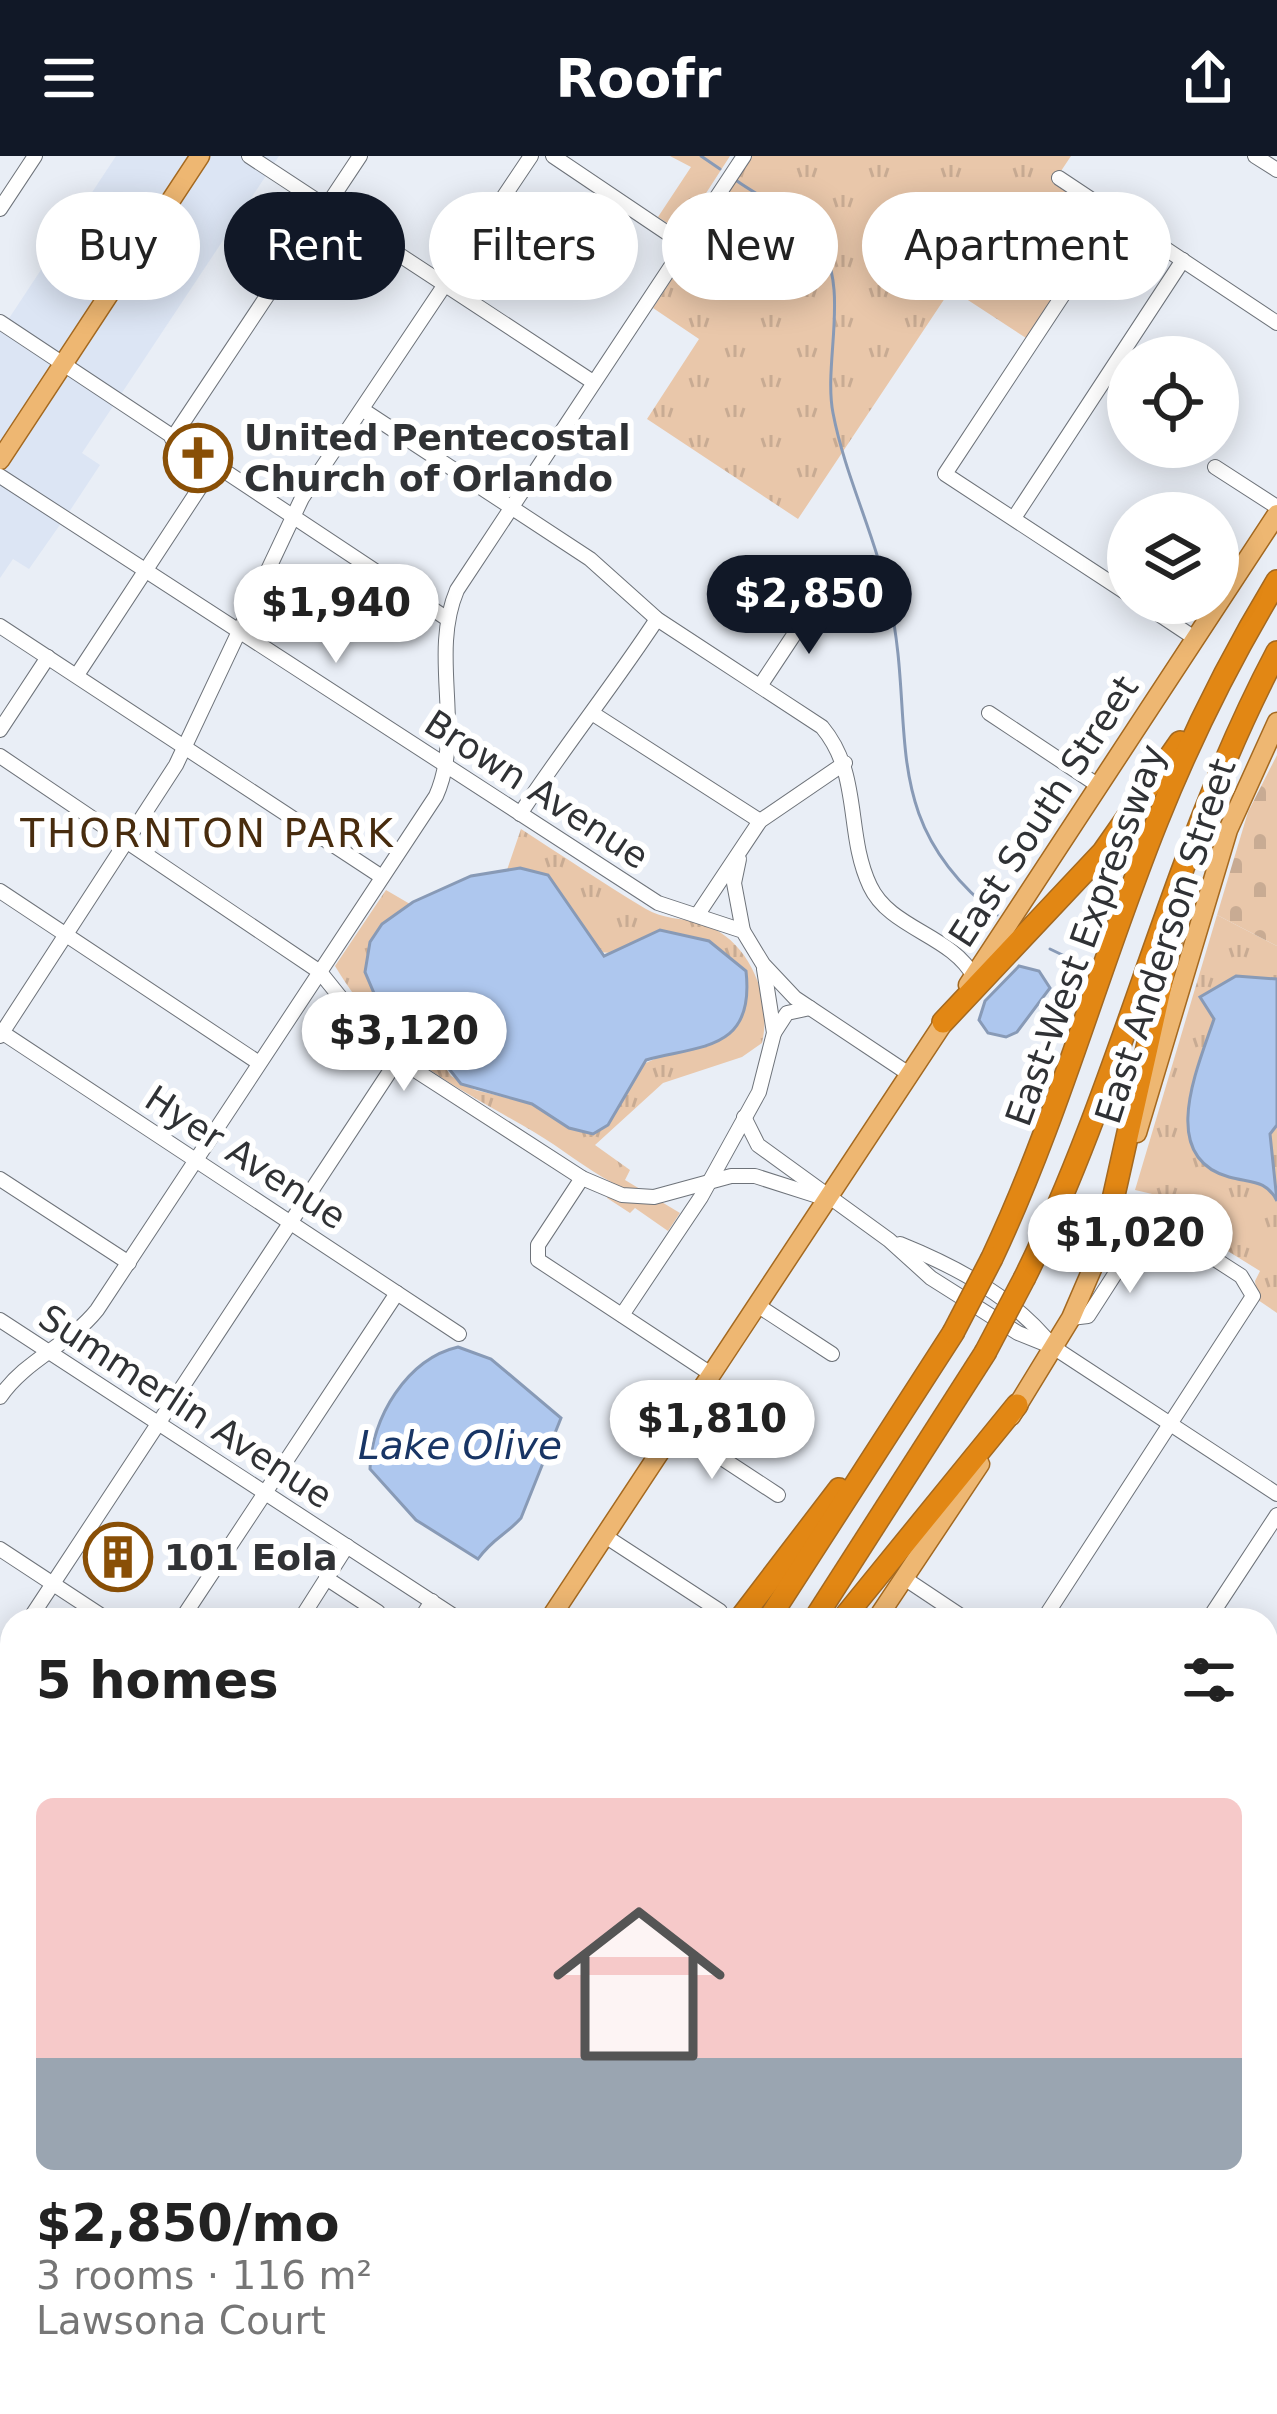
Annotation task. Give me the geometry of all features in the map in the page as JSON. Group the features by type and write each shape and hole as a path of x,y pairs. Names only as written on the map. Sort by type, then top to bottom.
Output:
{"highway":[{"name":"East-West Expressway","path":"776,1608 953,1333 992,1258 1064,1090 1157,822 1215,693 1277,581"},
{"name":"East-West Expressway","path":"822,1608 986,1352 1025,1277 1094,1120 1198,820 1277,652"},
{"path":"943,1022 1102,852 1215,693"},
{"path":"1101,1253 1198,820"},
{"path":"852,1608 1017,1406"},
{"path":"736,1608 895,1426"}],"main road":[{"path":"0,460 200,156"},
{"name":"East South Street","path":"826,1199 864,1143 902,1069 974,977 1277,511"},
{"name":"East Anderson Street","path":"884,1608 1071,1318 1101,1253 1228,830 1277,722"},
{"path":"558,1608 826,1199"}],"street":[{"path":"0,209 35,156"},
{"path":"249,156 304,192"},
{"path":"336,192 360,156"},
{"path":"554,156 662,229"},
{"path":"720,192 744,156"},
{"path":"1255,156 1277,170"},
{"path":"504,192 526,158"},
{"path":"1060,178 1080,192"},
{"path":"1171,252 1277,323"},
{"path":"1014,518 1184,260"},
{"path":"0,1397 19,1373 93,1316 436,796 446,767 446,618 512,507 662,279"},
{"path":"172,439 264,300"},
{"path":"1,1033 184,748 292,520 434,300"},
{"path":"468,300 593,382"},
{"path":"1060,300 945,474 1107,580"},
{"path":"0,322 446,618"},
{"path":"363,410 590,559 657,619 822,727 844,763 861,858 878,900 963,960 974,977"},
{"path":"77,675 214,466"},
{"path":"1216,468 1277,511"},
{"name":"Brown Avenue","path":"0,476 658,903 743,931"},
{"path":"760,686 817,600"},
{"path":"520,814 563,748 595,715 657,619"},
{"path":"1174,624 1196,639"},
{"path":"0,626 382,877"},
{"path":"0,730 48,656"},
{"path":"988,713 1099,786"},
{"path":"595,715 760,821"},
{"path":"0,756 320,972 369,1033 398,1059 582,1178 622,1195 669,1195 708,1183 763,1177 826,1199"},
{"path":"698,914 760,821 844,763"},
{"path":"743,846 734,883 743,931 763,964 810,1008 902,1069"},
{"path":"0,891 259,1063"},
{"path":"622,1315 708,1183 768,1070 774,1034 763,964"},
{"path":"774,1034 788,1012 810,1008"},
{"name":"Hyer Avenue","path":"1,1033 459,1334"},
{"path":"37,1608 156,1420 398,1059"},
{"path":"744,1117 758,1145 826,1199 889,1240 931,1278 1018,1333 1053,1347 1277,1494"},
{"path":"582,1178 536,1255 711,1374"},
{"path":"0,1179 129,1263"},
{"path":"669,1195 685,1209 680,1227"},
{"path":"1050,1608 1250,1309 1251,1288 1151,1218 1088,1316 1071,1318"},
{"path":"189,1608 397,1293"},
{"path":"757,1306 832,1354"},
{"name":"Summerlin Avenue","path":"0,1320 442,1608"},
{"path":"676,1428 778,1495"},
{"path":"1216,1608 1277,1515"},
{"path":"605,1536 717,1608"},
{"path":"308,1608 347,1546"},
{"path":"0,1549 90,1608"},
{"path":"904,1578 950,1608"},
{"path":"326,1579 367,1608"},
{"path":"428,1608 432,1601"}],"shaded area":[{"path":"116,156 279,156 255,192 224,192 224,239 200,275 200,192 92,192"},
{"path":"36,277 36,300 183,300 82,453 100,465 71,509 29,569 13,559 0,578 0,332"}],"green space":[{"path":"670,156 730,156 707,192 674,192 691,167"},
{"path":"752,156 1071,156 1053,183 1066,192 862,192 862,300 944,300 798,519 647,419 699,339 653,308 662,294 662,300 838,300 838,192 729,192"},
{"path":"968,300 1052,300 1026,338"},
{"path":"1008,300 1033,300 1025,312"},
{"path":"1277,755 1277,946 1217,915 1248,812"},
{"path":"521,829 646,909 717,930 744,955 760,988 762,1043 742,1057 663,1083 595,1145 630,1170 625,1180 680,1213 668,1231 635,1208 630,1213 607,1198 613,1183 422,1064 377,1023 335,966 386,890 410,904 382,924 372,991 378,1010 431,1046 451,1076 475,1090 532,1104 569,1128 608,1126 641,1065 664,1055 613,953 597,952 548,875 507,870"},
{"path":"1217,915 1277,946 1277,1313 1258,1300 1255,1281 1260,1271 1189,1227 1184,1233 1165,1197 1135,1190"}],"water":[{"path":"520,868 548,875 604,956 660,930 709,941 746,971 747,997 733,1030 704,1046 646,1060 608,1125 593,1134 569,1128 532,1104 461,1084 431,1046 385,1019 365,972 370,942 382,924 413,902 471,876"},
{"path":"1019,966 1039,971 1050,988 1017,1032 1006,1037 988,1033 979,1020 985,1001"},
{"path":"1236,976 1277,979 1277,1125 1270,1134 1277,1201 1263,1185 1207,1166 1194,1151 1188,1131 1193,1085 1214,1019 1200,997"},
{"name":"Lake Olive","path":"458,1347 491,1359 561,1418 521,1518 478,1559 416,1520 370,1469 377,1430 395,1393 423,1364"}],"waterway":[{"path":"701,156 720,169"},
{"path":"737,181 802,224 828,259 835,302 833,413 889,598 916,806 932,843 958,879 997,915"},
{"path":"1050,949 1075,961"}],"place":[{"name":"United Pentecostal Church of Orlando","path":"198,458"},
{"name":"101 Eola","path":"118,1557"}],"district":[{"name":"THORNTON PARK","path":"208,833"}]}
